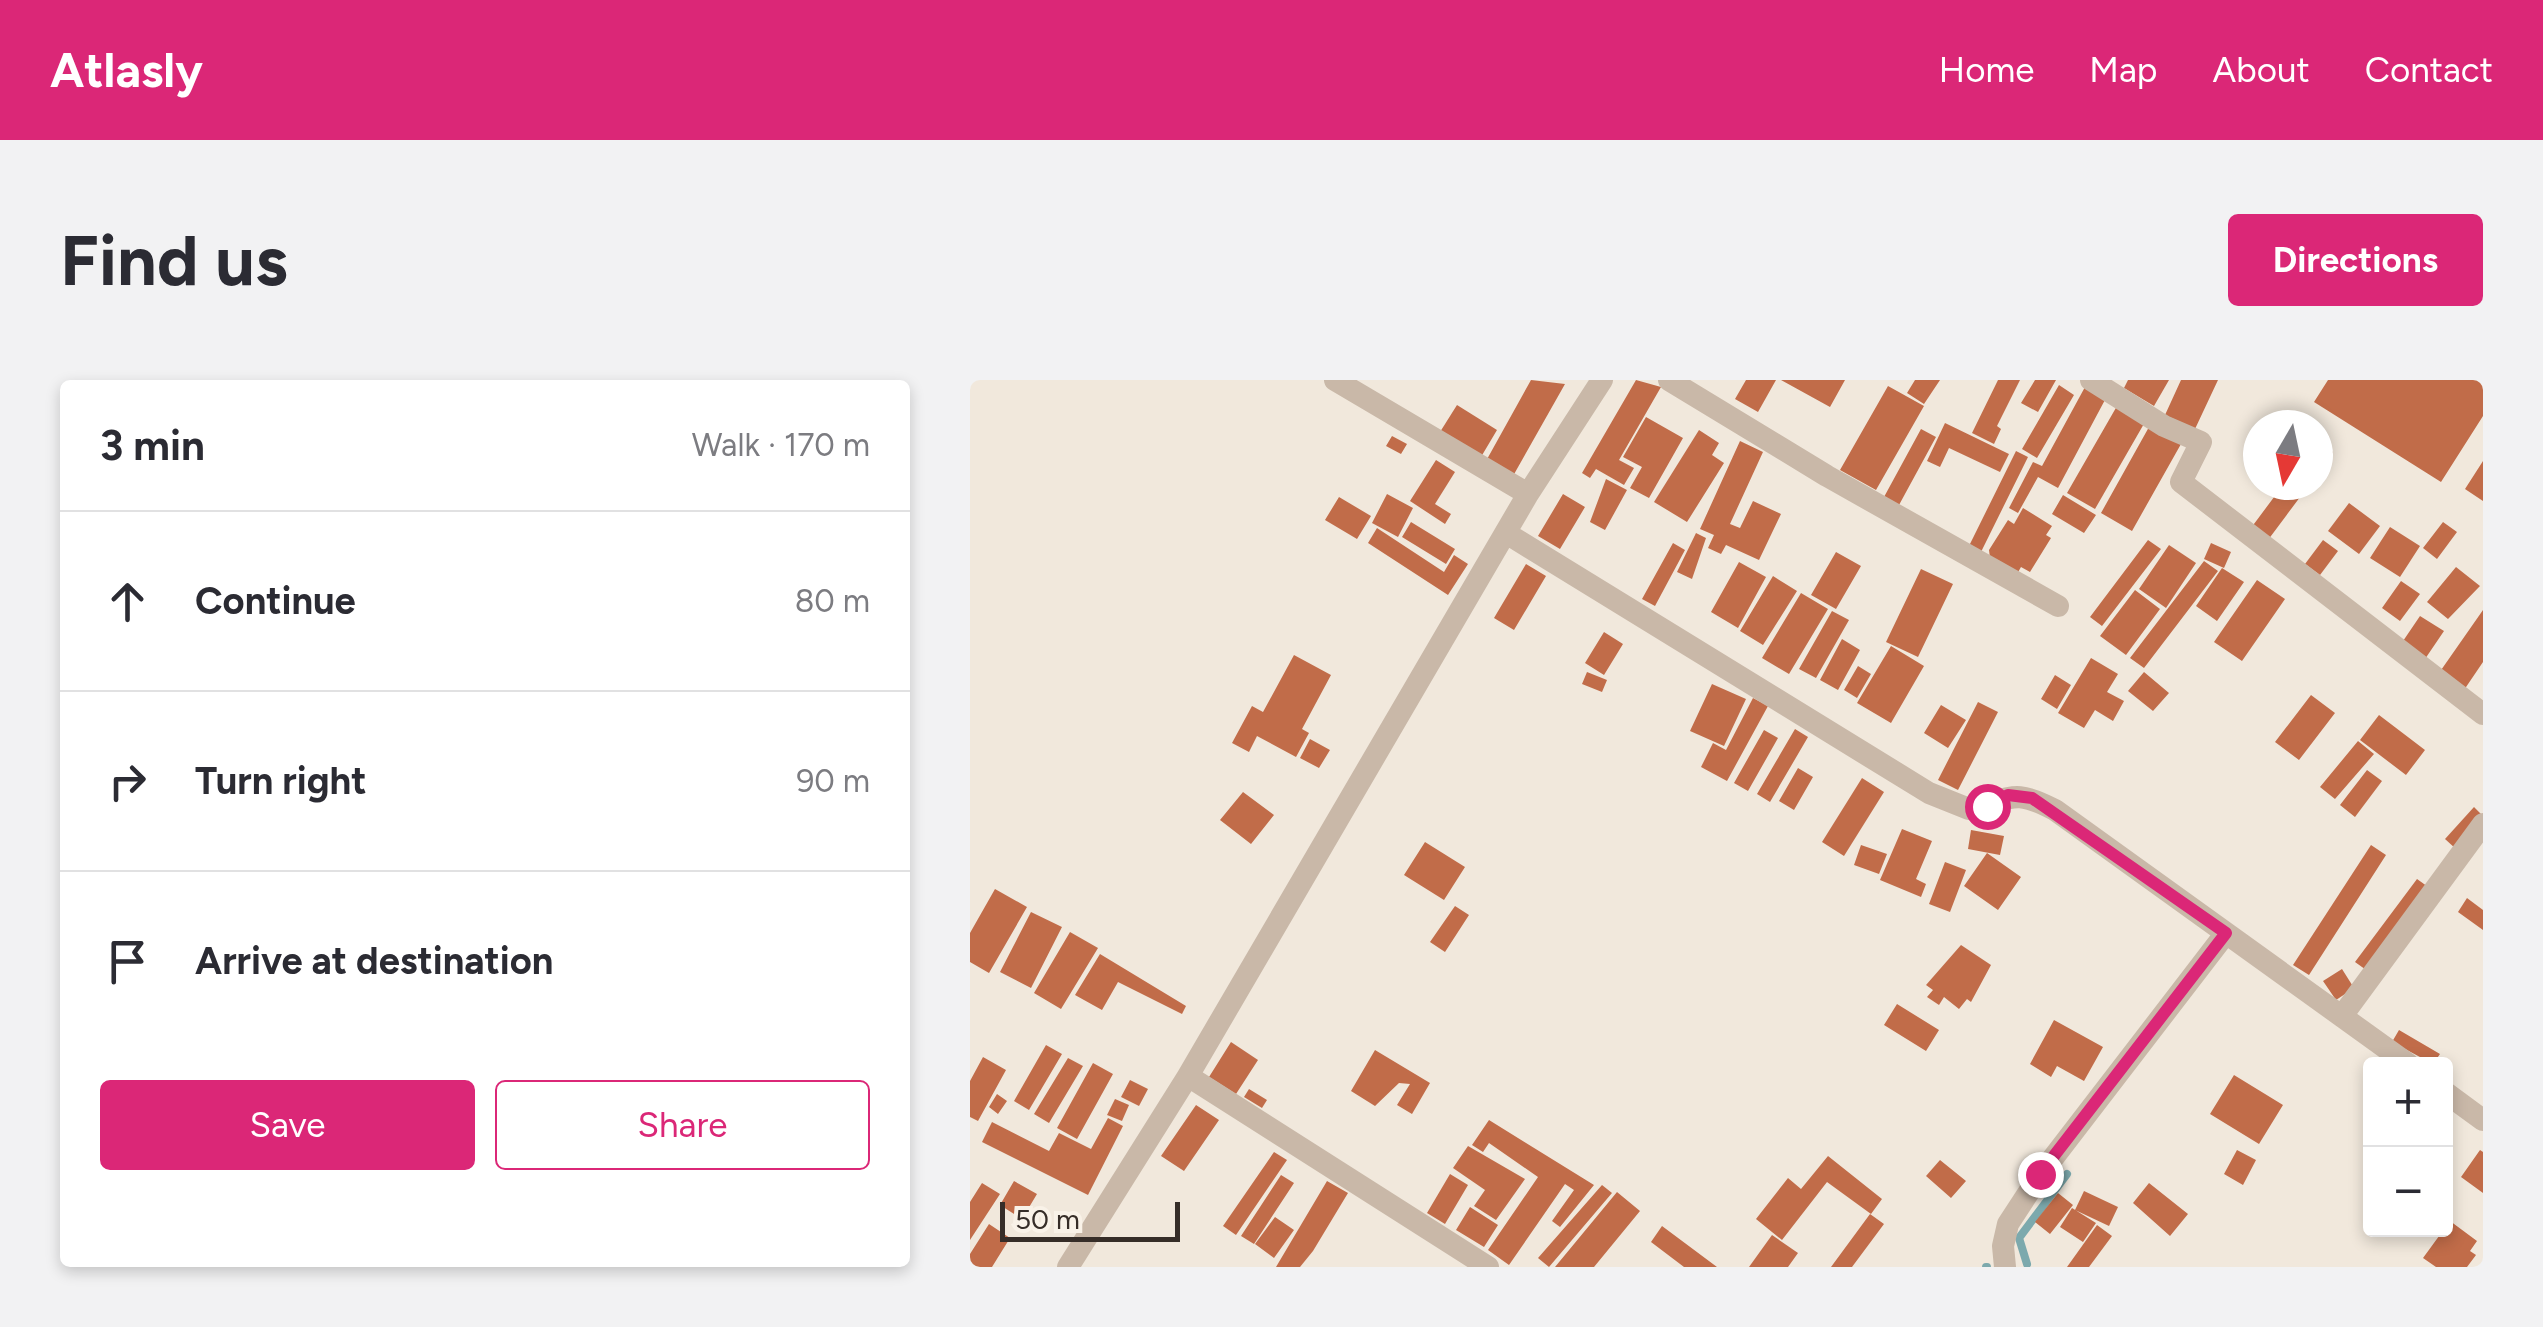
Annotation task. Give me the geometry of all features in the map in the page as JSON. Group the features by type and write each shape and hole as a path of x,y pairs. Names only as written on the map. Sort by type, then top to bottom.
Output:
{"street":[{"path":"1336,380 1528,494"},
{"path":"1068,1267 1188,1076 1528,494 1602,380"},
{"path":"1669,380 1827,476 2058,606"},
{"path":"2091,380 2164,426 2201,442 2181,482 2483,714"},
{"path":"1506,533 1929,793 1969,809 2008,795 2032,798 2055,810 2398,1057"},
{"path":"2342,1016 2483,824"},
{"path":"2005,1267 2002,1246 2008,1224 2040,1174 2226,933"},
{"path":"1188,1076 1488,1267"},
{"path":"2453,1098 2483,1120"}],"building":[{"path":"1531,380 1565,384 1513,476 1486,461"},
{"path":"1636,380 1661,387 1619,460 1634,468 1624,485 1596,469 1590,478 1582,473"},
{"path":"1746,380 1776,380 1758,412 1735,399"},
{"path":"1781,380 1845,380 1830,407"},
{"path":"1915,380 1940,380 1924,404 1907,393"},
{"path":"1998,380 2020,380 1997,426 2001,429 1994,444 1972,433"},
{"path":"2035,380 2056,380 2038,412 2021,403"},
{"path":"2128,380 2169,380 2154,406 2124,388"},
{"path":"2181,380 2218,380 2195,429 2165,415"},
{"path":"2328,380 2483,380 2483,416 2441,482 2333,414 2333,410 2314,402"},
{"path":"2059,385 2074,395 2037,458 2022,449"},
{"path":"1888,386 1924,406 1876,490 1840,470"},
{"path":"2085,387 2106,398 2058,488 2038,477 2018,513 2009,508 2033,462 2042,466"},
{"path":"1457,405 1497,430 1481,457 1440,432"},
{"path":"2117,406 2145,422 2095,509 2067,493"},
{"path":"1646,417 1683,438 1649,498 1630,488 1642,467 1623,457"},
{"path":"1945,423 2009,454 2000,472 1949,448 1940,467 1927,461"},
{"path":"2149,427 2181,444 2132,531 2101,513"},
{"path":"1921,429 1936,437 1899,505 1884,497"},
{"path":"1699,430 1719,443 1712,455 1724,463 1687,522 1654,502"},
{"path":"1392,436 1407,444 1401,454 1386,446"},
{"path":"1740,441 1763,452 1730,524 1740,528 1753,501 1781,514 1759,560 1726,545 1721,554 1708,548 1714,535 1700,529"},
{"path":"2016,451 2028,457 1980,554 1968,548"},
{"path":"1436,460 1455,472 1435,504 1451,514 1445,524 1410,501"},
{"path":"2483,461 2483,501 2465,489"},
{"path":"1606,479 1627,490 1605,530 1590,522"},
{"path":"1387,494 1413,508 1398,537 1372,523"},
{"path":"1563,494 1585,507 1560,549 1538,536"},
{"path":"2063,495 2096,515 2084,533 2052,514"},
{"path":"1339,497 1371,516 1357,539 1325,520"},
{"path":"2272,500 2298,500 2268,540 2251,528"},
{"path":"2349,503 2380,526 2359,554 2328,531"},
{"path":"2023,508 2052,526 2046,535 2051,538 2030,572 2021,567 2017,574 1990,558 1989,550 2008,520 2014,524"},
{"path":"1411,522 1455,549 1446,564 1402,537"},
{"path":"2443,522 2457,532 2437,559 2423,548"},
{"path":"2390,527 2420,546 2400,577 2370,558"},
{"path":"1377,528 1444,572 1454,555 1468,564 1448,595 1368,543"},
{"path":"1696,533 1706,538 1692,579 1677,572"},
{"path":"2148,540 2161,549 2102,626 2090,617"},
{"path":"2323,540 2338,551 2320,575 2305,564"},
{"path":"1673,543 1685,550 1655,606 1642,599"},
{"path":"2211,543 2231,552 2224,568 2204,559"},
{"path":"2169,545 2196,563 2166,608 2139,589"},
{"path":"1836,552 1861,566 1836,609 1811,595"},
{"path":"2204,561 2218,571 2144,668 2130,658"},
{"path":"1739,562 1766,577 1738,628 1711,612"},
{"path":"1526,564 1546,576 1514,630 1494,618"},
{"path":"2456,567 2480,586 2448,619 2427,602"},
{"path":"2222,568 2244,582 2217,621 2196,606"},
{"path":"1921,569 1953,584 1918,657 1886,642"},
{"path":"1773,576 1797,591 1763,645 1740,631"},
{"path":"2257,580 2285,599 2242,661 2214,642"},
{"path":"2401,581 2420,594 2400,621 2382,608"},
{"path":"2135,590 2160,609 2126,655 2100,636"},
{"path":"1801,593 1828,609 1789,674 1762,658"},
{"path":"2483,610 2483,662 2464,690 2439,673"},
{"path":"1832,611 1849,620 1816,678 1799,669"},
{"path":"2420,616 2444,631 2425,659 2401,644"},
{"path":"1604,632 1623,644 1604,675 1585,663"},
{"path":"1842,639 1860,650 1838,690 1820,680"},
{"path":"1891,646 1924,666 1891,723 1857,703"},
{"path":"1294,655 1331,675 1302,729 1309,733 1296,757 1257,736 1249,752 1232,743 1252,706 1263,712"},
{"path":"2091,658 2118,674 2107,692 2124,701 2113,721 2095,710 2084,728 2058,713"},
{"path":"1858,666 1871,674 1857,698 1844,690"},
{"path":"1587,672 1607,680 1602,692 1582,684"},
{"path":"2144,672 2169,693 2153,711 2128,691"},
{"path":"2055,675 2071,685 2057,709 2041,699"},
{"path":"1712,684 1746,699 1724,746 1690,731"},
{"path":"2311,695 2335,713 2299,760 2275,742"},
{"path":"1753,698 1768,706 1727,781 1701,767 1713,743 1726,750"},
{"path":"1978,702 1998,712 1958,790 1938,780"},
{"path":"1941,705 1966,720 1948,748 1924,733"},
{"path":"2379,715 2425,750 2406,775 2360,740"},
{"path":"1795,729 1808,737 1770,802 1757,794"},
{"path":"1764,730 1778,738 1748,791 1734,783"},
{"path":"1310,739 1330,750 1319,768 1300,758"},
{"path":"2358,741 2374,754 2335,799 2320,787"},
{"path":"1798,768 1813,777 1794,810 1779,801"},
{"path":"2367,770 2382,781 2355,817 2340,805"},
{"path":"1862,778 1884,792 1844,856 1822,842"},
{"path":"1243,792 1274,815 1251,844 1220,820"},
{"path":"2474,807 2483,816 2456,849 2445,839"},
{"path":"1902,829 1932,841 1916,879 1926,884 1921,897 1880,880"},
{"path":"1971,830 2004,836 2000,855 1968,849"},
{"path":"1425,842 1465,867 1444,900 1404,875"},
{"path":"1861,845 1887,854 1879,874 1854,865"},
{"path":"2371,845 2386,855 2309,975 2293,965"},
{"path":"1987,853 2021,877 1998,910 1964,886"},
{"path":"1945,862 1966,870 1950,912 1929,904"},
{"path":"2417,879 2431,889 2369,972 2355,962"},
{"path":"995,889 1027,907 989,973 970,962 970,933"},
{"path":"2467,898 2483,910 2483,930 2458,912"},
{"path":"1455,906 1469,915 1445,952 1430,942"},
{"path":"1031,912 1062,927 1031,988 1000,972"},
{"path":"1070,932 1098,948 1061,1009 1034,993"},
{"path":"1961,945 1991,965 1971,1002 1967,999 1959,1009 1944,997 1939,1005 1927,997 1933,990 1926,985"},
{"path":"1100,954 1186,1006 1182,1014 1118,982 1102,1010 1075,995"},
{"path":"2342,969 2354,988 2336,1000 2323,981"},
{"path":"1897,1004 1939,1030 1926,1051 1884,1025"},
{"path":"2054,1020 2103,1047 2084,1081 2057,1066 2051,1077 2030,1064"},
{"path":"2399,1030 2440,1054 2420,1057 2392,1042"},
{"path":"1231,1042 1258,1060 1236,1094 1209,1077"},
{"path":"1046,1045 1062,1054 1029,1110 1014,1101"},
{"path":"1375,1050 1430,1083 1412,1114 1397,1105 1410,1084 1399,1083 1375,1106 1351,1091"},
{"path":"983,1057 1006,1070 978,1121 970,1117 970,1081"},
{"path":"1068,1058 1083,1066 1049,1123 1034,1114"},
{"path":"1093,1063 1113,1074 1077,1139 1057,1128"},
{"path":"2234,1075 2283,1105 2259,1144 2210,1114"},
{"path":"1130,1080 1148,1089 1139,1106 1121,1097"},
{"path":"1249,1089 1267,1100 1262,1108 1244,1097"},
{"path":"997,1094 1007,1101 998,1114 989,1107"},
{"path":"1115,1099 1129,1105 1122,1121 1107,1115"},
{"path":"1196,1105 1219,1120 1184,1171 1161,1156"},
{"path":"1108,1118 1123,1126 1088,1195 982,1142 992,1122 1049,1151 1059,1133 1091,1149"},
{"path":"1489,1120 1594,1185 1560,1227 1552,1221 1574,1190 1565,1184 1509,1265 1488,1250 1538,1177 1489,1143 1483,1152 1472,1145"},
{"path":"1468,1146 1525,1179 1496,1220 1474,1206 1485,1190 1453,1168"},
{"path":"2237,1150 2256,1160 2243,1185 2224,1174"},
{"path":"2480,1150 2483,1152 2483,1193 2461,1177"},
{"path":"1274,1152 1287,1160 1236,1235 1223,1226"},
{"path":"1828,1156 1882,1199 1871,1214 1827,1182 1782,1240 1756,1219 1788,1178 1801,1189"},
{"path":"1940,1160 1966,1181 1951,1198 1926,1176"},
{"path":"1450,1174 1468,1185 1445,1224 1427,1213"},
{"path":"1281,1175 1294,1183 1254,1244 1241,1236"},
{"path":"1014,1181 1037,1194 1022,1219 1000,1205"},
{"path":"1327,1181 1348,1193 1300,1267 1276,1267"},
{"path":"982,1183 1000,1194 970,1240 970,1202"},
{"path":"2149,1183 2188,1214 2170,1236 2133,1203"},
{"path":"1602,1185 1612,1193 1549,1267 1538,1258"},
{"path":"2084,1191 2118,1207 2109,1226 2075,1210"},
{"path":"1617,1192 1640,1211 1594,1267 1555,1267"},
{"path":"2058,1193 2073,1205 2050,1234 2035,1222"},
{"path":"1470,1207 1498,1225 1484,1247 1456,1230"},
{"path":"2072,1208 2096,1223 2083,1242 2060,1227"},
{"path":"1870,1214 1884,1224 1852,1267 1831,1267"},
{"path":"1275,1217 1294,1230 1274,1258 1255,1244"},
{"path":"2453,1223 2477,1241 2470,1251 2476,1255 2467,1267 2436,1267 2423,1258 2438,1237 2453,1237"},
{"path":"989,1224 1010,1238 992,1267 970,1267 970,1254"},
{"path":"2097,1225 2112,1236 2089,1267 2067,1267"},
{"path":"1662,1226 1717,1267 1684,1267 1651,1242"},
{"path":"1772,1235 1798,1253 1788,1267 1749,1267"}],"waterway":[{"path":"2027,1264 2019,1238 2067,1174"}],"route":[{"path":"1987,806 2008,795 2032,798 2055,810 2226,933 2040,1174"}]}
